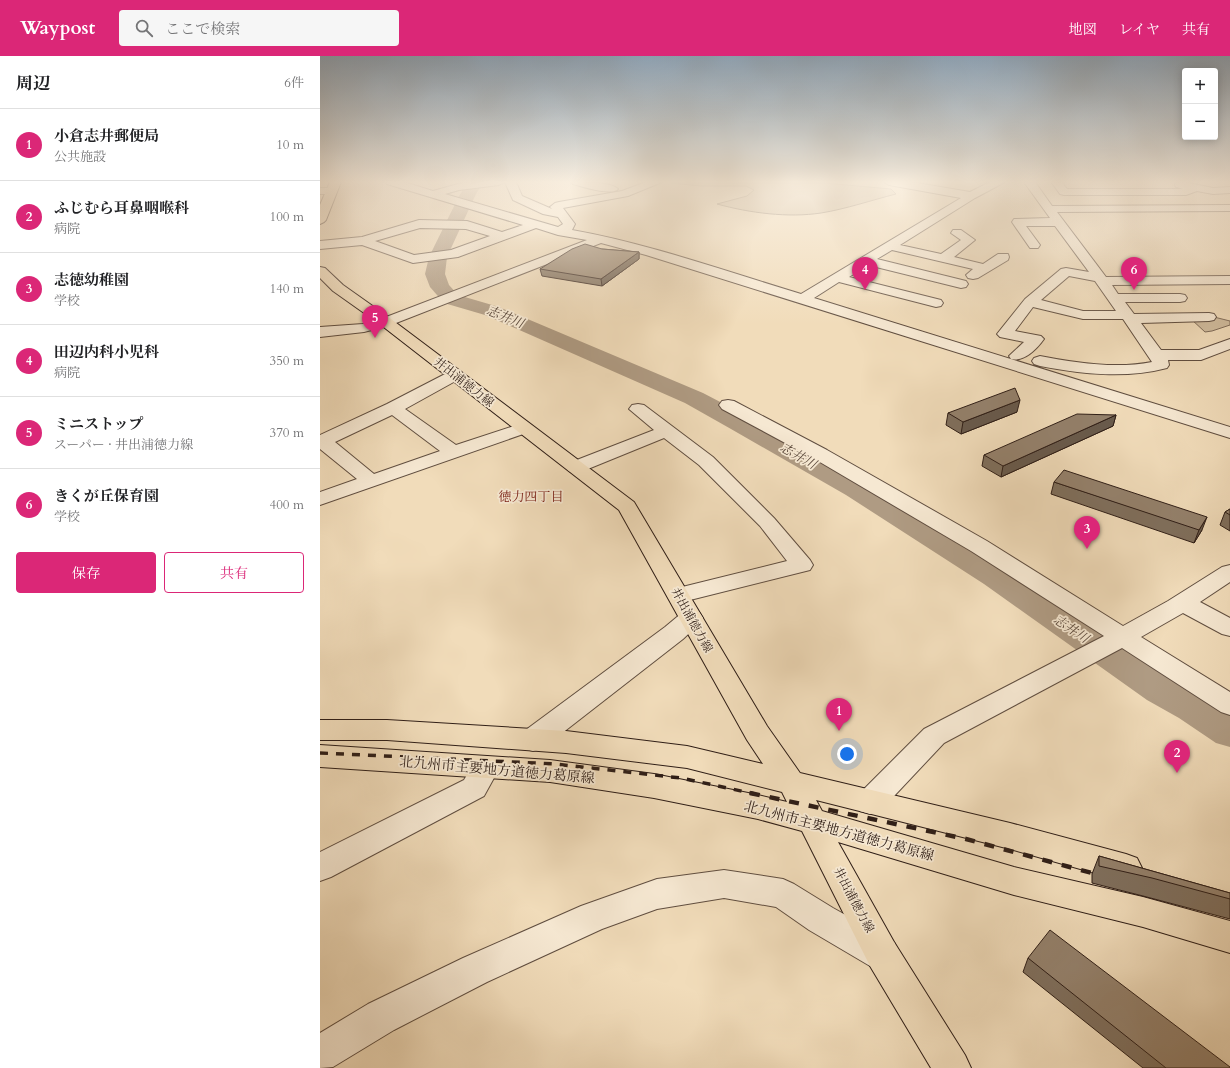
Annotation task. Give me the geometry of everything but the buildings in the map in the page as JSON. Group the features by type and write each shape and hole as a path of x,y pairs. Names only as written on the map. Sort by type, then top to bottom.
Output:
{"main road":[{"name":"井出浦徳力線","path":"320,272 338,288 386,322 627,506 757,733 792,784 882,954 952,1068"},
{"path":"320,730 395,730 464,734 687,757 792,784 1010,836 1152,875"},
{"name":"北九州市主要地方道徳力葛原線","path":"320,756 550,772 654,786 758,807 812,821 1014,881 1143,912 1230,937"}],"street":[{"path":"320,245 363,241 402,229"},
{"path":"480,229 502,236"},
{"path":"363,241 413,259 453,254 521,229"},
{"path":"552,229 601,239 650,252 1228,430"},
{"path":"558,231 563,229"},
{"path":"803,299 917,229"},
{"path":"1023,229 1034,245"},
{"path":"903,330 911,328 958,338 1017,356 1057,365 1128,369 1149,368 1161,365 1160,360 1063,229"},
{"path":"944,258 969,240 956,233"},
{"path":"320,332 364,328 386,322 601,239"},
{"path":"890,246 985,268"},
{"path":"973,275 1002,257"},
{"path":"866,260 961,284"},
{"path":"1017,356 1036,339 1005,334 1030,302 1066,272 1101,280 1230,280"},
{"path":"838,278 936,303"},
{"path":"1115,298 1180,298"},
{"path":"1030,302 1084,315 1129,317 1209,317"},
{"path":"1156,355 1201,355 1230,344"},
{"path":"372,481 321,441 393,408 455,375"},
{"path":"728,405 820,454 979,546 1230,705"},
{"path":"393,408 454,452"},
{"path":"638,409 706,461 767,522 802,565 678,595"},
{"path":"320,499 523,428"},
{"path":"576,467 666,431"},
{"path":"870,802 934,736 1123,636 1182,603 1230,572"},
{"path":"1182,603 1230,628"},
{"path":"533,740 674,633 691,618"},
{"path":"320,867 474,788 486,767"},
{"path":"320,1054 381,1017 475,970 593,916 657,894 724,884 783,894 821,919 882,954"}],"shaded area":[{"path":"1214,317 1230,321 1230,325 1205,332 1191,319"}],"waterway":[{"name":"志井川","path":"451,229 438,257 435,274 440,287 451,299 492,311 694,398 740,423 856,489 996,577 1160,690 1193,708 1230,732"}],"railway":[{"path":"320,753 555,764 681,778 755,794"},
{"path":"750,793 966,839 1103,876"}],"place":[{"name":"田辺内科小児科","path":"865,290"},
{"name":"きくが丘保育園","path":"1134,290"},
{"name":"ミニストップ","path":"375,338"},
{"name":"志徳幼稚園","path":"1087,549"},
{"name":"小倉志井郵便局","path":"839,731"},
{"name":"ふじむら耳鼻咽喉科","path":"1177,773"}],"district":[{"name":"徳力四丁目","path":"531,497"}]}
